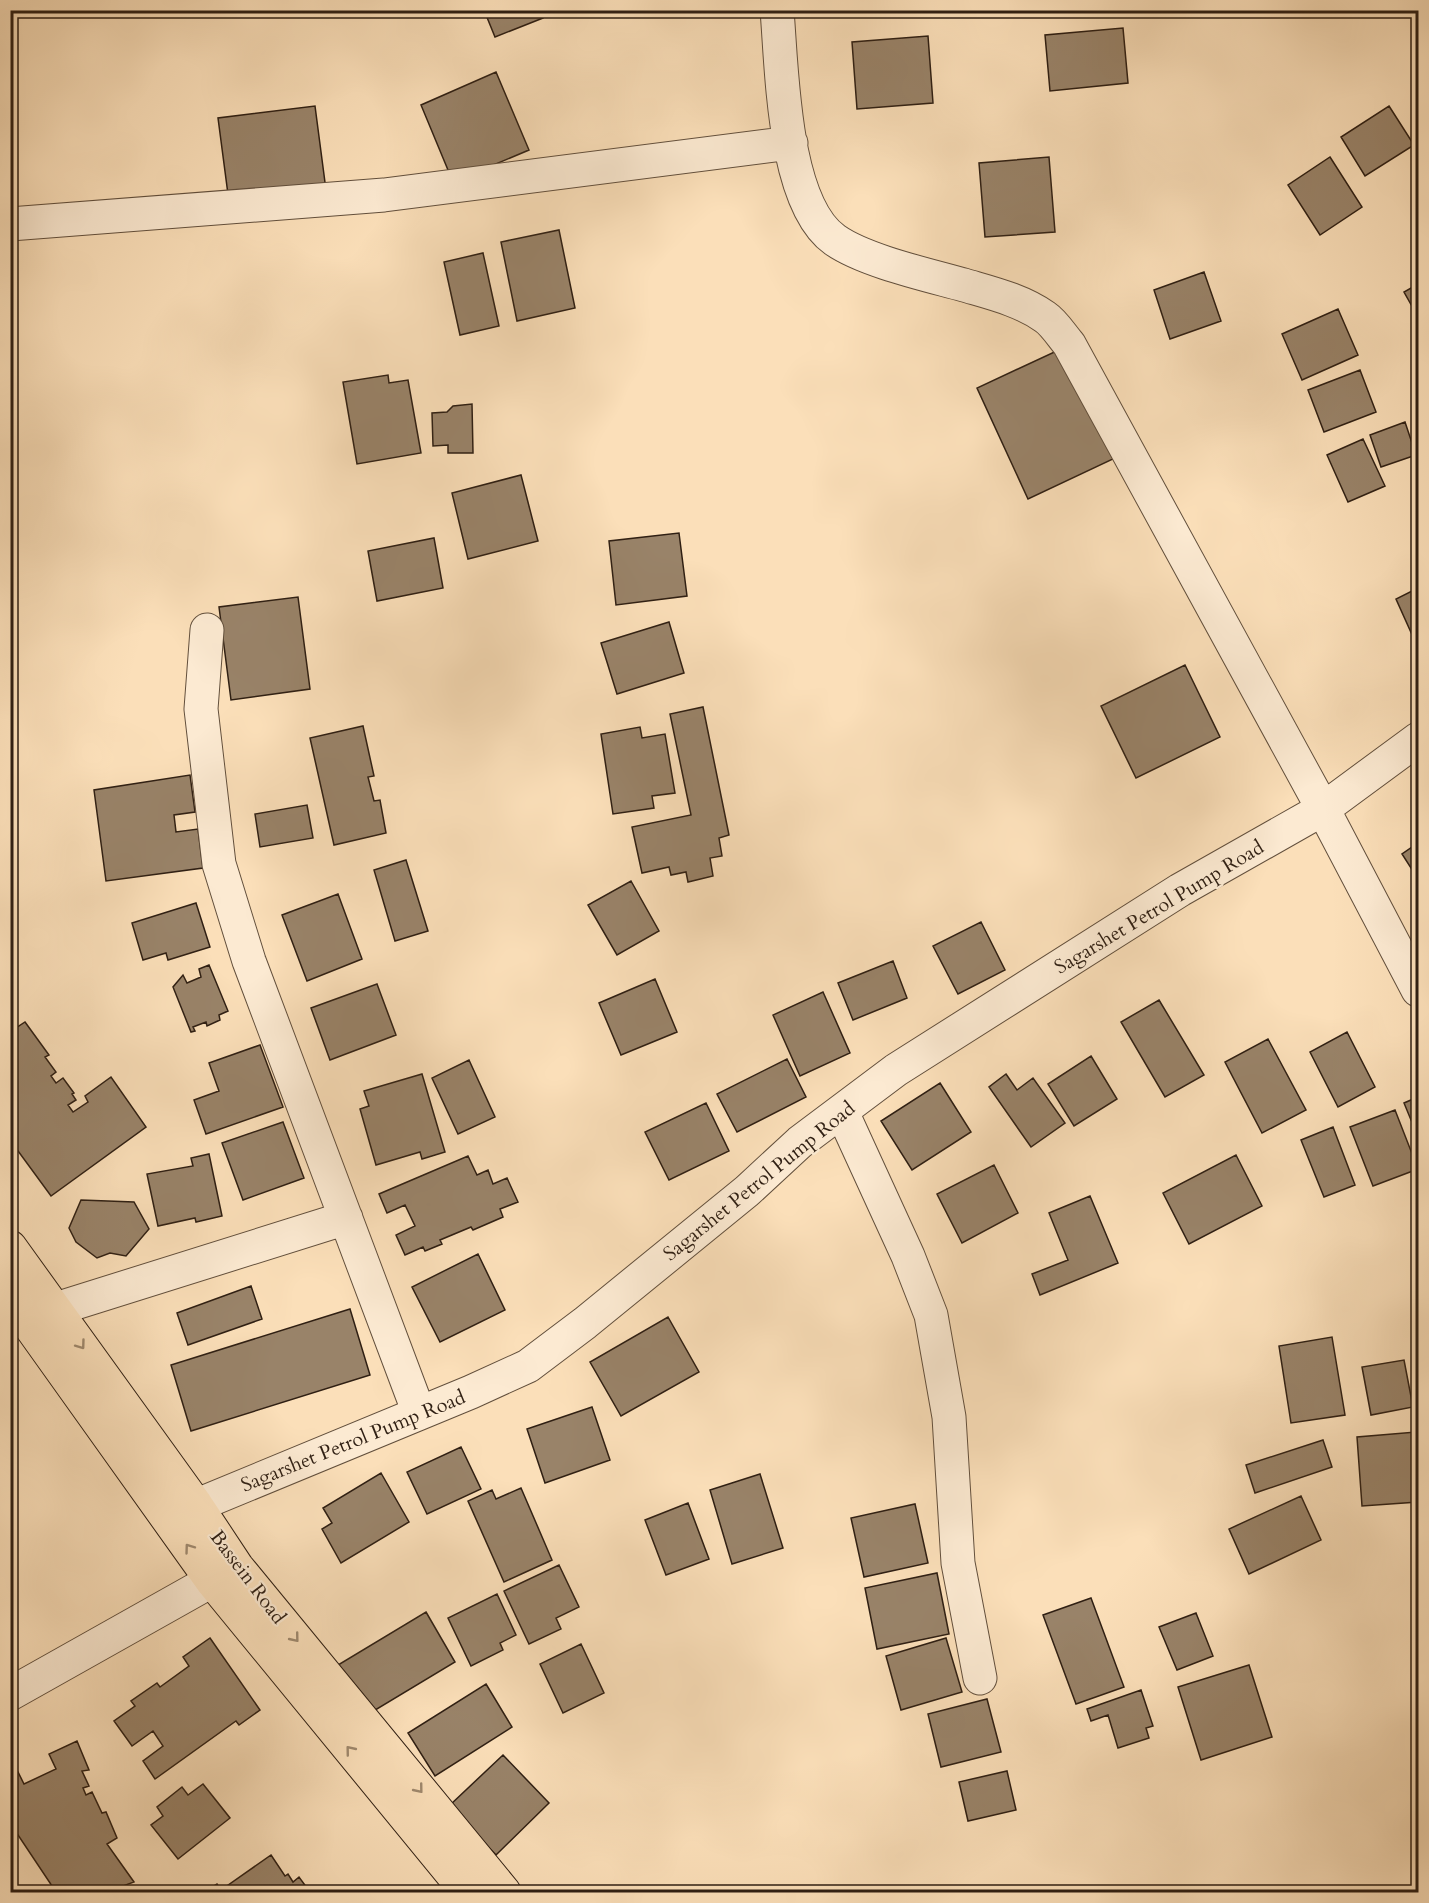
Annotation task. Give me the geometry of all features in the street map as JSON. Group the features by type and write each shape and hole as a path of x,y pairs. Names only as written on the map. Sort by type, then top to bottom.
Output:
{"main road":[{"name":"Bassein Road","path":"10,1247 31,1310 182,1511 224,1574 466,1893"},
{"name":"Bassein Road","path":"224,1574 504,1893"}],"street":[{"path":"777,10 787,124 801,189 819,224 834,240 855,251 1005,297 1046,317 1069,344 1323,809 1419,990"},
{"path":"10,224 384,195 791,143"},
{"path":"207,630 201,709 219,864 249,961 419,1413"},
{"name":"Sagarshet Petrol Pump Road","path":"182,1511 528,1366 585,1323 747,1191 800,1142 896,1070 1180,890 1323,809 1419,739"},
{"path":"842,1112 908,1256 931,1315 949,1417 958,1563 980,1678"},
{"path":"31,1310 346,1218"},
{"path":"10,1694 224,1574"}],"building":[{"path":"484,10 540,10 543,18 495,37"},
{"path":"1123,28 1128,83 1050,91 1045,35"},
{"path":"928,36 933,103 857,109 852,42"},
{"path":"496,72 529,150 453,182 421,105"},
{"path":"315,106 326,190 229,202 218,118"},
{"path":"1389,106 1414,145 1365,176 1341,137"},
{"path":"1049,157 1055,232 985,237 979,163"},
{"path":"1330,157 1362,207 1320,235 1288,185"},
{"path":"559,230 575,308 517,321 501,242"},
{"path":"483,253 499,326 460,335 444,262"},
{"path":"1204,272 1221,321 1170,339 1154,290"},
{"path":"1418,284 1418,317 1404,292"},
{"path":"1338,309 1358,355 1302,380 1282,334"},
{"path":"1063,348 1113,459 1028,499 977,388"},
{"path":"1360,370 1376,412 1324,432 1308,390"},
{"path":"388,375 389,383 408,380 421,453 357,464 343,382"},
{"path":"472,404 473,453 448,453 448,445 433,446 432,413 447,412 453,406"},
{"path":"1405,422 1416,455 1381,467 1370,435"},
{"path":"1363,439 1385,486 1348,502 1327,455"},
{"path":"521,475 538,541 468,559 452,493"},
{"path":"679,533 687,596 616,605 609,541"},
{"path":"434,538 443,588 377,601 368,551"},
{"path":"1418,588 1418,648 1396,599"},
{"path":"298,597 310,689 231,700 219,607"},
{"path":"669,622 684,673 617,694 601,643"},
{"path":"1185,665 1220,737 1136,778 1101,706"},
{"path":"703,707 729,835 719,838 722,856 710,858 713,876 688,882 686,872 671,875 669,867 642,873 632,827 691,815 670,714"},
{"path":"363,726 374,776 368,777 374,801 380,800 386,833 334,845 310,738"},
{"path":"640,727 642,738 665,734 675,793 652,796 654,808 613,814 601,734"},
{"path":"190,775 195,812 174,815 176,832 198,829 203,868 106,881 94,790"},
{"path":"307,805 313,838 260,847 255,814"},
{"path":"1418,843 1418,879 1402,854"},
{"path":"406,860 428,931 395,941 374,870"},
{"path":"631,881 659,931 617,955 588,905"},
{"path":"338,894 362,959 307,981 282,915"},
{"path":"196,903 210,947 168,960 166,953 143,960 132,923"},
{"path":"981,922 1005,970 958,994 933,946"},
{"path":"893,961 907,998 853,1020 838,983"},
{"path":"209,965 228,1011 219,1015 220,1020 207,1026 206,1022 193,1027 195,1031 191,1032 173,987 183,975 187,983 201,977 199,969"},
{"path":"655,979 677,1032 621,1055 599,1003"},
{"path":"377,984 396,1035 330,1060 311,1008"},
{"path":"823,992 850,1053 800,1076 773,1015"},
{"path":"1159,1000 1204,1075 1165,1097 1121,1022"},
{"path":"25,1022 49,1055 45,1057 56,1072 51,1076 56,1083 63,1078 74,1093 72,1094 76,1100 68,1105 73,1112 88,1102 85,1096 111,1077 146,1127 51,1196 10,1140 10,1032"},
{"path":"1347,1032 1375,1087 1338,1107 1310,1052"},
{"path":"1268,1039 1306,1110 1262,1133 1225,1062"},
{"path":"260,1045 283,1107 206,1134 194,1100 219,1091 209,1063"},
{"path":"1091,1056 1117,1099 1074,1126 1048,1084"},
{"path":"787,1059 806,1097 737,1132 717,1094"},
{"path":"469,1060 495,1117 458,1134 432,1078"},
{"path":"422,1074 445,1152 422,1159 420,1152 376,1165 360,1109 369,1106 364,1091"},
{"path":"1006,1074 1017,1090 1033,1078 1065,1123 1031,1147 989,1087"},
{"path":"940,1083 971,1132 912,1170 881,1121"},
{"path":"1418,1097 1418,1137 1404,1103"},
{"path":"706,1103 729,1151 669,1180 645,1132"},
{"path":"1395,1110 1418,1169 1373,1186 1350,1127"},
{"path":"283,1122 304,1178 243,1200 222,1143"},
{"path":"1333,1127 1355,1185 1324,1197 1301,1140"},
{"path":"209,1154 222,1216 196,1222 195,1218 158,1226 147,1174 193,1166 191,1158"},
{"path":"1236,1155 1262,1206 1189,1244 1163,1193"},
{"path":"468,1156 477,1175 488,1170 493,1184 507,1178 518,1202 500,1209 503,1217 473,1230 471,1227 440,1240 442,1244 425,1251 423,1247 405,1255 396,1235 415,1226 405,1205 387,1213 379,1194"},
{"path":"994,1165 1018,1213 962,1243 937,1194"},
{"path":"1090,1196 1118,1263 1040,1295 1032,1274 1068,1260 1049,1213"},
{"path":"81,1200 134,1202 149,1229 126,1256 110,1253 97,1258 76,1242 69,1228"},
{"path":"478,1254 505,1310 440,1342 412,1287"},
{"path":"251,1286 262,1319 188,1345 177,1313"},
{"path":"350,1309 370,1375 191,1431 171,1365"},
{"path":"668,1317 699,1372 621,1416 590,1362"},
{"path":"1332,1337 1345,1415 1291,1423 1279,1346"},
{"path":"1404,1360 1413,1407 1371,1415 1362,1367"},
{"path":"592,1407 610,1460 545,1483 527,1429"},
{"path":"1416,1432 1418,1502 1362,1506 1357,1437"},
{"path":"1323,1440 1332,1467 1255,1493 1246,1465"},
{"path":"461,1447 481,1489 427,1514 407,1472"},
{"path":"381,1473 409,1522 341,1563 322,1529 332,1523 323,1508"},
{"path":"760,1474 783,1548 732,1564 710,1490"},
{"path":"521,1488 552,1560 504,1582 468,1501 492,1490 496,1499"},
{"path":"1301,1496 1321,1540 1249,1574 1229,1529"},
{"path":"688,1503 709,1559 666,1575 645,1520"},
{"path":"915,1504 928,1563 864,1577 851,1518"},
{"path":"559,1565 579,1607 556,1618 561,1629 529,1644 504,1591"},
{"path":"937,1573 949,1634 877,1649 865,1588"},
{"path":"497,1594 516,1635 500,1643 503,1650 471,1666 448,1618"},
{"path":"1091,1598 1124,1687 1076,1704 1043,1615"},
{"path":"426,1612 455,1662 367,1715 338,1665"},
{"path":"1196,1613 1213,1656 1177,1670 1159,1627"},
{"path":"210,1638 260,1710 239,1725 236,1721 155,1779 143,1761 163,1746 153,1731 132,1746 114,1721 135,1706 131,1701 157,1683 160,1687 189,1666 183,1657"},
{"path":"946,1638 962,1692 901,1710 886,1656"},
{"path":"581,1644 604,1693 563,1713 540,1664"},
{"path":"1249,1665 1272,1737 1201,1760 1178,1687"},
{"path":"486,1684 512,1727 435,1776 408,1733"},
{"path":"1141,1690 1153,1726 1146,1728 1149,1738 1118,1748 1108,1715 1091,1721 1087,1709"},
{"path":"987,1699 1001,1752 941,1767 928,1714"},
{"path":"77,1741 89,1770 82,1771 89,1786 83,1788 86,1795 92,1792 102,1813 106,1812 117,1838 107,1844 134,1882 107,1892 56,1892 10,1823 10,1773 17,1770 24,1784 56,1769 49,1754"},
{"path":"503,1755 549,1803 496,1855 449,1806"},
{"path":"1007,1771 1016,1810 968,1821 959,1782"},
{"path":"203,1784 230,1818 178,1859 151,1825 163,1816 157,1807 182,1787 188,1795"},
{"path":"271,1855 285,1876 288,1874 293,1882 299,1877 310,1892 204,1892 217,1884 221,1890"}]}
